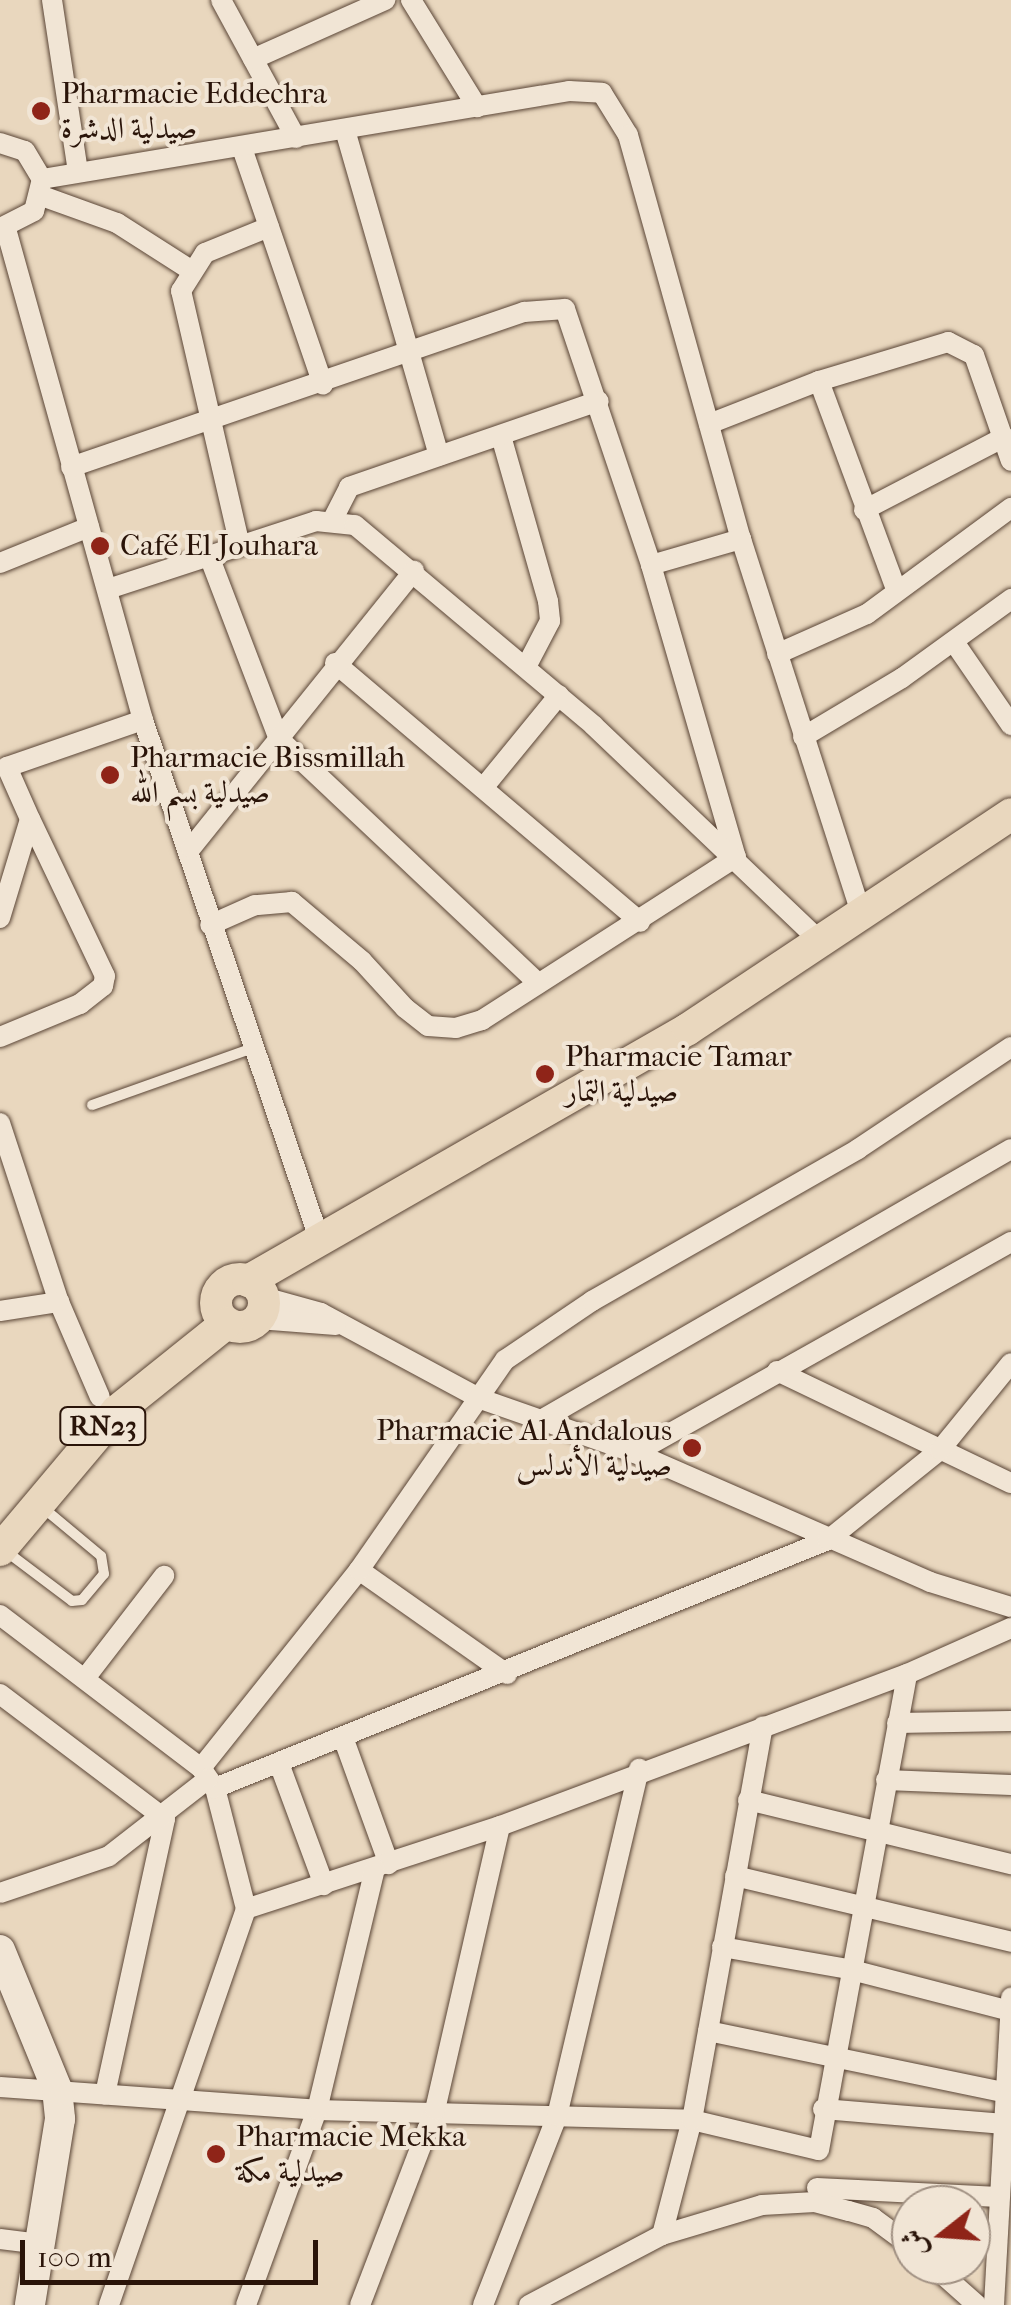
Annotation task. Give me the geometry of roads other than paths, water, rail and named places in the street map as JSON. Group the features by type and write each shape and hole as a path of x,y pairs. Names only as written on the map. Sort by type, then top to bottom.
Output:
{"main road":[{"name":"RN23","path":"1,1539 124,1404 310,1247 688,1028 1011,814"},
{"name":"RN23","path":"1,1539 100,1397 246,1303"},
{"path":"0,1950 57,2089 53,2182 30,2305"}],"street":[{"path":"52,0 78,171"},
{"path":"221,0 296,138"},
{"path":"253,59 385,0"},
{"path":"411,0 477,108"},
{"path":"310,1247 253,1048 210,926 190,848 143,720 3,229 34,212 42,188 78,171 242,148 569,91 602,92 617,108 741,539 862,915"},
{"path":"344,130 439,456"},
{"path":"0,143 25,151 42,188 117,222 190,269"},
{"path":"242,148 323,384"},
{"path":"240,546 182,316 190,269 205,252 268,227"},
{"path":"72,467 208,425 410,351 558,305 576,327 651,565 736,857"},
{"path":"709,424 819,381 917,349 962,344 974,355 1004,421 1011,461"},
{"path":"819,381 896,589"},
{"path":"333,519 349,487 599,400"},
{"path":"864,510 1004,421"},
{"path":"501,436 548,601 550,622 526,667"},
{"path":"777,654 848,625 1011,508"},
{"path":"108,589 333,519 354,524 559,695 736,857 821,942"},
{"path":"0,563 89,527"},
{"path":"651,565 741,539"},
{"path":"209,556 279,739 538,982"},
{"path":"190,848 335,663 414,571"},
{"path":"803,737 954,642 1011,598"},
{"path":"954,642 1011,725"},
{"path":"335,663 640,922"},
{"path":"483,788 559,695"},
{"path":"0,1037 80,1004 103,986 105,976 3,768 143,720"},
{"path":"0,918 30,820"},
{"path":"210,926 255,905 292,902 428,1026 456,1028 482,1020 736,857"},
{"path":"0,1893 80,1870 165,1819 208,1778 481,1399 505,1360 543,1333 858,1148 1011,1047"},
{"path":"0,1123 59,1302 100,1397"},
{"path":"543,1419 1011,1150"},
{"path":"635,1453 1011,1242"},
{"path":"0,1311 59,1302"},
{"path":"246,1303 336,1325 481,1399 635,1453 828,1540 1011,1607"},
{"path":"208,1778 280,1766 828,1540 940,1450 1011,1364"},
{"path":"778,1372 1011,1484"},
{"path":"359,1570 507,1674"},
{"path":"86,1677 164,1576"},
{"path":"0,1615 86,1677 208,1778 246,1909 109,2305"},
{"path":"246,1909 500,1826 638,1769 906,1674 1011,1628"},
{"path":"816,2195 823,2109 906,1674"},
{"path":"0,1694 165,1819"},
{"path":"897,1723 1011,1721"},
{"path":"662,2235 692,2120 763,1726"},
{"path":"246,2305 317,2110 382,1866 344,1740"},
{"path":"280,1766 324,1885"},
{"path":"482,2305 557,2116 638,1769"},
{"path":"886,1780 1011,1785"},
{"path":"748,1800 875,1834 1011,1864"},
{"path":"105,2096 165,1819"},
{"path":"360,2305 435,2110 500,1826"},
{"path":"735,1876 1011,1942"},
{"path":"722,1946 848,1969 1010,2011"},
{"path":"1000,2296 1005,2243 999,2197 1006,2165 1004,2124 1010,2094 1011,1996"},
{"path":"708,2031 836,2053 1010,2094"},
{"path":"0,2087 317,2110 435,2110 692,2120 819,2150"},
{"path":"823,2109 1004,2124"},
{"path":"816,2195 873,2218 891,2231"},
{"path":"529,2305 662,2235 762,2205 816,2195 999,2197"},
{"path":"0,2240 40,2244"},
{"path":"954,2285 977,2305"}],"lane":[{"path":"92,1105 253,1048"},
{"path":"1,1539 72,1602 104,1574 100,1556 36,1503"}],"place":[{"name":"Pharmacie Eddechra صيدلية الدشرة","path":"41,111"},
{"name":"Café El Jouhara","path":"100,546"},
{"name":"Pharmacie Bissmillah صيدلية بسم الله","path":"110,775"},
{"name":"Pharmacie Tamar صيدلية التمار","path":"545,1074"},
{"name":"Pharmacie Al Andalous صيدلية الأندلس","path":"692,1448"},
{"name":"Pharmacie Mekka صيدلية مكة","path":"216,2154"}]}
